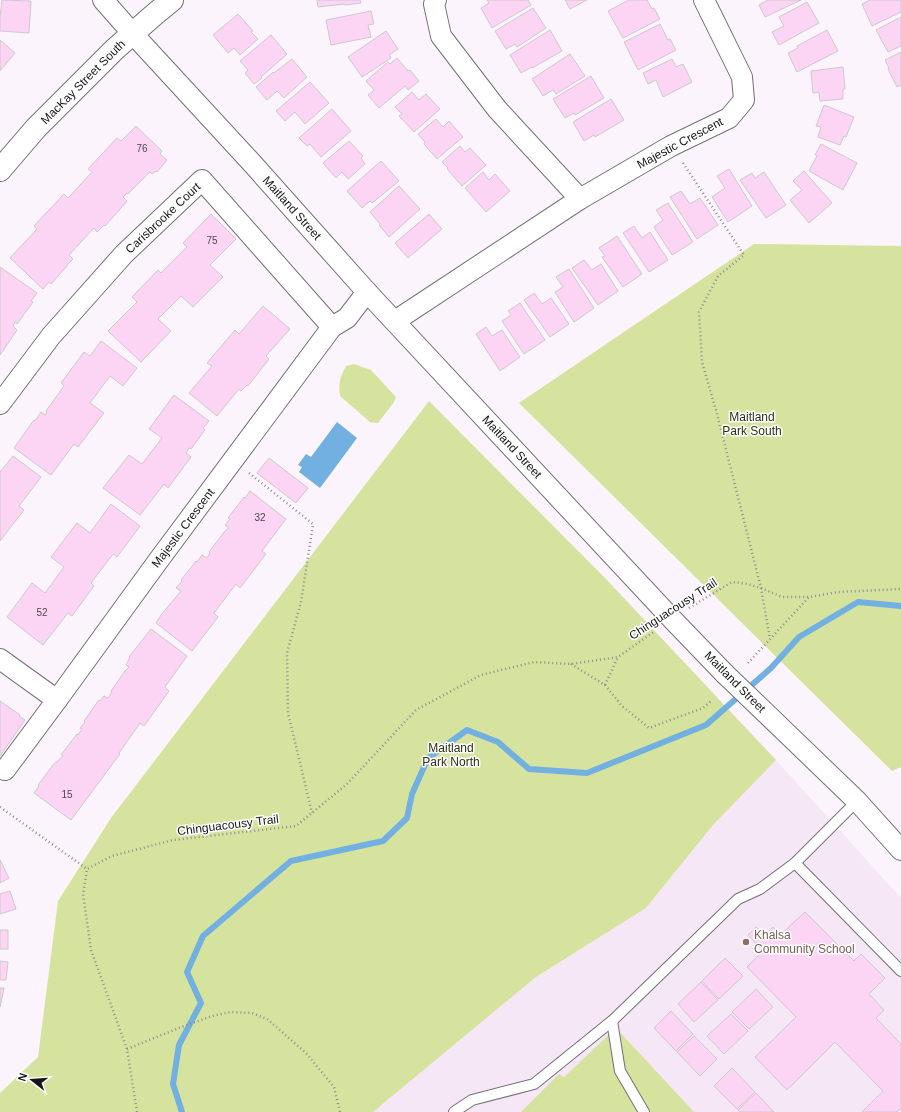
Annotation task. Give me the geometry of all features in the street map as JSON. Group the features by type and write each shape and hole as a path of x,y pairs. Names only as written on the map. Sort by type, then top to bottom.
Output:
{"street":[{"name":"Maitland Street","path":"103,0 367,292 672,619 725,674 857,801 901,850"},
{"name":"MacKay Street South","path":"0,170 36,128 115,50 172,0"},
{"path":"436,0 434,4 441,36 497,109 580,199"},
{"name":"Majestic Crescent","path":"395,321 580,199 671,146 729,118 744,100 742,77 704,0"},
{"name":"Carisbrooke Court","path":"0,404 51,336 119,260 202,180 332,327"},
{"name":"Majestic Crescent","path":"5,770 332,327 347,318 367,292"},
{"path":"0,659 57,700"}],"lane":[{"path":"454,1112 472,1100 534,1084 612,1021 738,899 760,889 795,863 857,801"},
{"path":"795,863 901,971"},
{"path":"612,1021 620,1070 644,1112"}],"path":[{"path":"671,146 744,255 718,276 699,312 702,362 717,414 761,588 770,639"},
{"path":"233,460 313,524 301,602 287,653 288,713 312,813"},
{"name":"Chinguacousy Trail","path":"87,869 112,856 173,840 296,826 347,784 416,710 481,675 534,662 571,664 618,657 672,619 732,582 748,584 782,597 810,597 838,592 901,589"},
{"path":"748,663 810,597"},
{"name":"Chinguacousy Trail","path":"605,685 618,657"},
{"name":"Chinguacousy Trail","path":"571,664 605,685 622,706 649,728 703,708 711,700"},
{"path":"0,807 87,869 83,894 91,950 127,1049 137,1112"},
{"path":"127,1049 212,1016 231,1012 252,1013 267,1019 306,1053 334,1087 340,1112"}],"shaded area":[{"name":"Khalsa Community School","path":"776,760 901,898 901,1112 373,1112 536,977 646,908 713,825"}],"green space":[{"name":"Maitland Park South","path":"754,244 901,246 901,767 892,771 519,403"},
{"path":"354,364 371,370 396,397 394,402 378,423 370,422 340,396 339,384 342,374 346,366"},
{"name":"Maitland Park North","path":"429,401 607,580 776,760 713,825 646,908 536,977 373,1112 0,1112 0,1093 38,1057 58,901 111,818"},
{"path":"616,1028 694,1112 521,1112 559,1074 564,1077"}],"water":[{"path":"337,422 357,438 320,488 299,472 302,467 298,465 306,454 311,457"}],"building":[{"path":"2,0 31,1 29,33 0,31"},
{"path":"317,0 360,0 361,3 318,7"},
{"path":"487,0 528,0 531,5 492,28 481,8 489,3"},
{"path":"565,0 587,0 570,9"},
{"path":"629,0 647,0 652,9 654,8 660,19 623,38 608,11"},
{"path":"768,0 801,0 765,17 759,5"},
{"path":"870,0 901,0 901,12 872,26 862,4"},
{"path":"807,2 819,23 779,45 772,32 784,26 779,17"},
{"path":"533,8 546,28 517,47 515,44 506,49 495,31"},
{"path":"371,11 374,24 368,25 371,37 331,45 326,20"},
{"path":"238,14 258,39 240,55 234,48 228,53 213,35"},
{"path":"901,17 901,46 888,52 876,30"},
{"path":"660,24 668,40 670,39 676,50 638,70 624,42"},
{"path":"550,30 562,51 521,73 510,55"},
{"path":"827,30 838,51 797,72 788,53 798,48 797,46"},
{"path":"386,31 398,49 389,55 391,58 362,77 348,57"},
{"path":"271,35 287,54 254,84 245,73 248,70 240,61"},
{"path":"0,40 15,53 0,71"},
{"path":"901,52 901,85 897,87 885,60"},
{"path":"570,54 585,76 556,94 553,90 543,96 532,79"},
{"path":"397,58 419,81 408,90 405,86 379,108 368,95 374,90 366,81 388,62 390,64"},
{"path":"292,59 307,77 284,98 277,91 267,100 256,87 273,72 274,73"},
{"path":"672,59 676,67 683,64 692,82 663,97 656,80 648,84 643,73"},
{"path":"843,67 845,89 843,89 843,99 820,101 819,92 813,93 811,71"},
{"path":"591,76 604,98 575,115 574,113 565,118 553,99"},
{"path":"310,82 329,103 305,124 295,112 285,121 276,111"},
{"path":"412,92 419,100 426,94 440,109 414,132 399,116 402,114 395,107"},
{"path":"611,99 624,120 595,137 594,135 584,141 573,122"},
{"path":"824,105 854,117 846,137 844,136 840,145 818,137 821,127 816,126"},
{"path":"332,109 351,131 321,157 310,144 307,146 299,138"},
{"path":"436,119 443,127 449,121 463,137 437,159 424,144 425,142 418,134"},
{"path":"136,126 162,151 160,154 167,160 157,172 156,171 152,174 150,172 123,197 127,201 121,208 105,226 104,225 97,232 94,228 69,255 73,259 51,284 49,282 43,289 10,258 37,229 34,226 64,194 68,198 92,172 88,169 117,138 121,141"},
{"path":"349,141 363,156 361,158 365,164 348,179 342,172 336,178 323,163"},
{"path":"821,144 857,163 843,190 809,171 817,156 815,155"},
{"path":"460,146 465,152 470,148 486,165 462,186 442,162"},
{"path":"381,161 399,181 372,203 370,201 362,208 347,191"},
{"path":"729,169 752,206 728,222 712,197 725,188 717,176"},
{"path":"804,171 832,203 809,223 790,200 802,190 793,181"},
{"path":"483,172 489,180 495,174 510,191 486,212 465,188"},
{"path":"764,172 786,205 766,218 740,180 752,173 755,178"},
{"path":"399,186 420,209 389,237 370,212"},
{"path":"681,191 690,204 700,198 718,225 697,239 670,197"},
{"path":"668,203 693,242 672,255 654,227 663,220 656,210"},
{"path":"211,214 236,239 210,265 223,277 193,307 181,296 158,319 171,331 141,362 108,331 137,302 132,297 158,270 161,273 187,247 183,243"},
{"path":"429,214 442,229 408,258 395,243"},
{"path":"634,226 642,238 650,232 668,260 649,272 623,233"},
{"path":"617,236 642,274 623,287 602,257 605,256 599,248"},
{"path":"584,260 592,270 601,264 618,291 598,305 572,268"},
{"path":"0,267 37,293 31,301 33,302 17,324 15,322 13,326 17,330 0,355"},
{"path":"569,269 594,308 574,322 555,292 563,287 556,277"},
{"path":"534,293 542,304 551,298 569,324 550,337 524,300"},
{"path":"520,303 545,340 524,354 502,321 511,315 508,311"},
{"path":"263,306 290,329 266,356 269,359 248,386 247,385 241,391 239,389 217,416 189,393 212,366 207,363 235,330 239,334"},
{"path":"486,327 492,336 502,330 520,357 500,371 476,334"},
{"path":"101,341 137,368 123,386 110,376 90,403 104,413 78,447 74,444 51,475 14,448 41,412 45,415 47,412 46,411 64,386 61,383 84,352 90,356"},
{"path":"174,395 209,421 203,428 205,430 191,449 189,448 186,453 191,457 168,488 164,484 140,515 103,488 129,455 142,464 162,438 149,429"},
{"path":"13,456 41,477 19,506 24,510 0,541 0,472"},
{"path":"269,458 308,488 296,503 257,473"},
{"path":"250,491 286,519 262,551 266,554 240,588 236,584 214,613 218,617 192,651 156,623 181,591 176,588 182,581 181,580 202,555 207,558 210,553 209,552 229,528 225,525 230,519 228,518"},
{"path":"111,504 140,526 117,557 113,554 91,583 94,586 72,616 68,613 43,645 7,617 32,583 45,593 64,567 51,557 77,523 90,533"},
{"path":"151,629 187,656 165,687 169,691 144,726 140,723 119,753 120,754 71,820 34,793 53,765 63,756 61,755 77,734 78,735 82,729 80,728 85,722 84,721 99,700 100,701 104,696 108,698 112,692 111,691 129,667 126,665 129,657"},
{"path":"0,701 25,720 0,756"},
{"path":"0,860 9,878 0,883"},
{"path":"10,891 16,909 0,914 0,894"},
{"path":"805,912 854,961 861,954 885,978 869,994 884,1010 876,1018 901,1044 901,1108 897,1112 862,1112 883,1091 835,1042 787,1090 755,1057 796,1017 747,967 763,951 748,935 756,927 765,935 773,927 780,935"},
{"path":"0,930 8,930 8,949 0,949"},
{"path":"725,958 743,976 719,999 702,981"},
{"path":"0,961 8,962 6,980 0,980"},
{"path":"701,982 718,1000 694,1022 678,1004"},
{"path":"0,988 4,988 0,1007"},
{"path":"756,989 773,1007 749,1029 732,1012"},
{"path":"671,1011 693,1034 676,1051 654,1028"},
{"path":"731,1014 748,1031 724,1054 707,1036"},
{"path":"694,1036 717,1059 700,1076 677,1052"},
{"path":"732,1068 755,1092 737,1109 714,1086"},
{"path":"756,1093 774,1112 740,1112 738,1110"}],"waterway":[{"path":"182,1112 173,1084 179,1045 201,1003 187,972 203,936 291,861 383,841 407,818 412,794 428,758 467,730 498,742 529,769 587,773 706,725 771,668 799,637 858,602 901,606"}],"place":[{"name":"Khalsa Community School","path":"746,942"}]}
